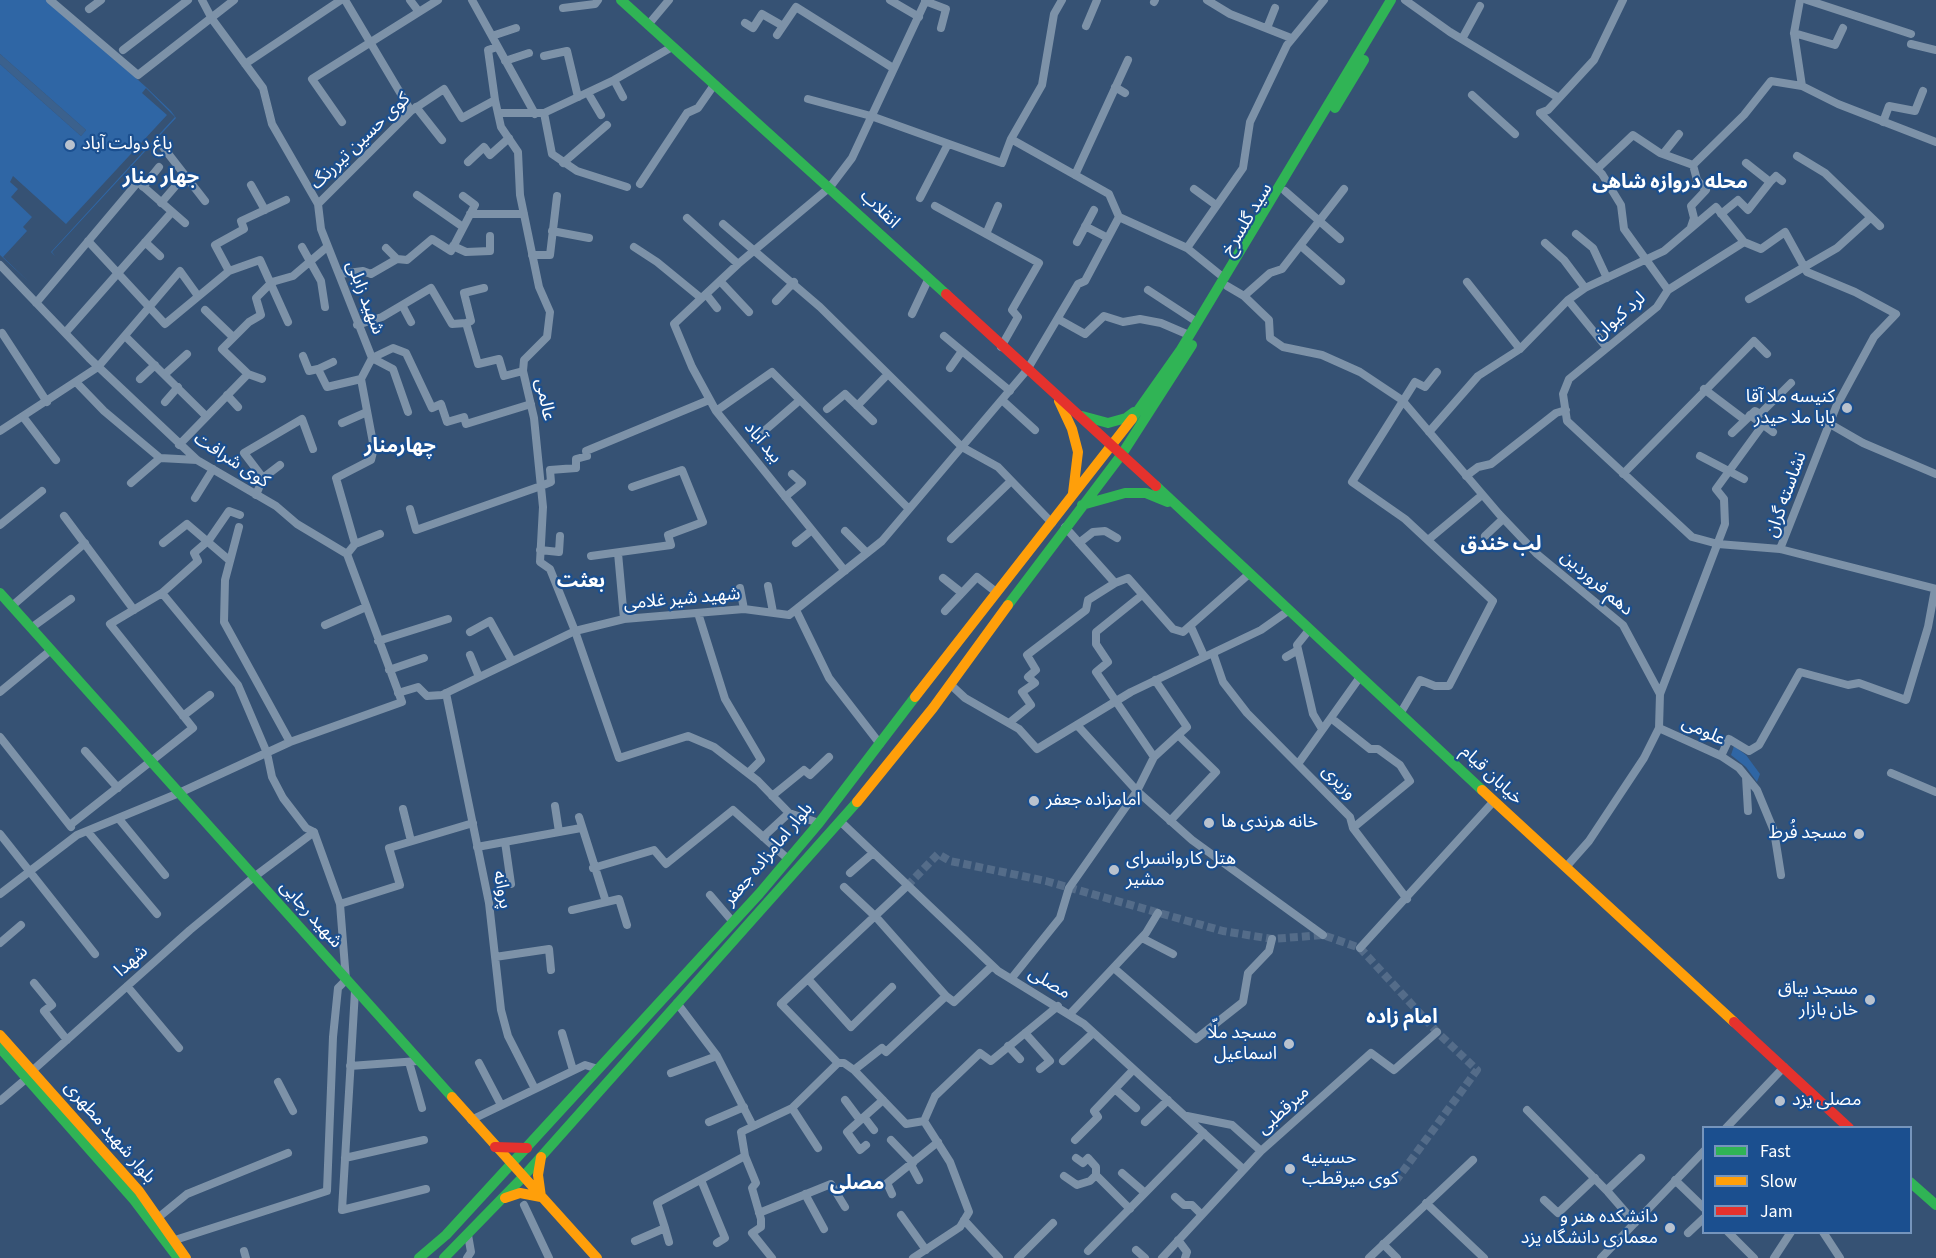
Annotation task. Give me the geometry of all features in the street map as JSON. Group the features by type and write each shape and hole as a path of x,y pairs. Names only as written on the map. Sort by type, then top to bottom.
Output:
{"main road":[{"name":"انقلاب","path":"621,0 830,187 1001,347 1118,450"},
{"name":"سید گلسرخ","path":"1354,69 1391,0"},
{"name":"سید گلسرخ","path":"1118,450 1142,406 1226,282 1354,69 1399,0"},
{"name":"سید گلسرخ","path":"1118,450 1285,191 1340,92"},
{"path":"1058,398 1072,429 1078,452 1076,490 1087,487 1090,493"},
{"path":"1076,414 1108,423 1126,418 1142,406"},
{"name":"بلوار امامزاده جعفر","path":"419,1258 446,1235 759,894 819,823 1076,490 1118,450"},
{"name":"بلوار امامزاده جعفر","path":"444,1258 523,1177 841,822 951,685 1082,505 1118,450"},
{"name":"خیابان قیام","path":"1118,450 1288,611 1847,1126"},
{"path":"1082,505 1125,493 1146,493 1175,505"},
{"name":"شهید رجایی","path":"0,593 346,980 413,1061 471,1120 597,1258"},
{"path":"759,894 767,904"},
{"name":"بلوار شهید مطهری","path":"0,1035 29,1075 134,1200 178,1258"},
{"name":"بلوار شهید مطهری","path":"0,1048 29,1075 139,1191 186,1258"},
{"path":"538,1135 537,1140 540,1145 550,1145"},
{"path":"498,1178 501,1167 495,1147 526,1148"},
{"path":"501,1201 520,1193 541,1197 538,1175 542,1154"},
{"path":"1912,1183 1936,1205"}],"street":[{"path":"50,0 138,75 234,0"},
{"path":"89,9 101,0"},
{"path":"123,50 188,0"},
{"name":"کوی حسین تیررنگ","path":"202,0 212,19 263,88 272,124 318,204 414,109 444,89 462,118 495,100"},
{"path":"245,64 343,0 368,43 414,109 442,140"},
{"path":"410,0 418,12"},
{"path":"342,122 312,79 438,0"},
{"path":"472,0 539,114 552,154 577,171 627,187"},
{"path":"564,8 595,4 598,0"},
{"path":"648,25 669,0"},
{"path":"890,0 919,17"},
{"path":"703,296 830,187 852,158 925,0 946,9 941,28"},
{"path":"808,99 871,116 1002,163 1011,139 1042,85 1054,14 1062,0"},
{"path":"1086,26 1097,0"},
{"path":"1207,0 1230,14 1291,38"},
{"path":"1187,248 1243,168 1250,122 1291,38 1324,0"},
{"path":"1405,0 1462,39 1559,98"},
{"name":"لرد کیوان","path":"1566,410 1563,394 1569,379 1658,307 1668,290 1624,229 1621,205 1597,169 1540,113 1548,110 1594,60 1623,0"},
{"path":"1800,0 1794,33 1802,86"},
{"path":"1807,0 1846,21 1911,34"},
{"path":"1462,39 1480,6"},
{"path":"777,34 796,7 893,68"},
{"path":"1267,28 1275,8"},
{"path":"745,23 753,28 762,14 783,26"},
{"path":"1794,33 1835,45 1846,21"},
{"path":"492,36 516,28"},
{"path":"1911,44 1936,50"},
{"path":"497,46 488,50 498,113 539,114 614,80 672,46"},
{"path":"544,56 567,51 578,97"},
{"path":"506,61 529,53"},
{"path":"1075,175 1128,60"},
{"path":"614,80 622,97"},
{"path":"1693,165 1744,115 1771,81 1794,87 1802,86 1838,104 1936,142"},
{"path":"640,183 687,113 698,108 714,85"},
{"path":"1115,87 1125,93"},
{"path":"1884,122 1889,106 1915,111 1923,91"},
{"path":"588,93 601,115"},
{"path":"1472,96 1515,134"},
{"name":"عالمی","path":"498,113 501,127 518,152 520,195 539,287 550,312 547,337 524,360 523,371 531,404 543,507 540,550"},
{"path":"563,163 607,125"},
{"path":"1663,154 1679,134"},
{"path":"1597,169 1633,135 1663,154 1693,165"},
{"path":"468,162 484,147 490,155 509,138"},
{"path":"1011,139 1109,194 1119,217 1187,248 1244,296 1270,273 1282,269 1344,189"},
{"path":"920,198 948,144"},
{"path":"163,147 205,201"},
{"path":"1797,156 1825,173 1869,219 1880,226"},
{"path":"1746,163 1770,183"},
{"path":"1690,229 1694,219 1691,206 1706,190 1697,180 1693,165"},
{"path":"36,303 88,241 159,167"},
{"path":"161,203 185,175"},
{"path":"1721,214 1738,200 1748,210 1776,176 1782,181"},
{"path":"140,185 185,223"},
{"path":"251,185 265,210"},
{"path":"1194,189 1216,205"},
{"path":"1285,191 1340,239"},
{"path":"417,195 463,227"},
{"path":"340,274 363,271 371,274 396,260 407,260 432,239 451,251 475,205 463,196"},
{"path":"532,255 550,255 557,196"},
{"path":"229,271 215,245 244,229 241,221 286,200"},
{"name":"شهید زابلی","path":"318,204 321,229 327,247 340,274 357,325 372,358 361,378"},
{"path":"935,206 1038,263 1012,310 1018,317 1001,347"},
{"path":"986,234 998,206"},
{"path":"1429,432 1478,376 1520,349 1568,300 1585,288 1664,251 1716,207 1744,242 1761,249 1785,232 1804,268"},
{"path":"1077,242 1094,210"},
{"path":"65,333 171,213"},
{"path":"470,214 524,214"},
{"path":"880,744 829,678 796,610 882,541 1010,391 1027,370 1078,284 1084,281 1119,217"},
{"path":"687,218 738,264"},
{"path":"1749,299 1837,248 1869,219"},
{"path":"723,224 794,282 962,447 998,467 1052,523"},
{"path":"1085,226 1108,238"},
{"path":"552,231 589,238"},
{"path":"1576,234 1593,248 1607,278"},
{"path":"453,246 466,252 490,251 490,236"},
{"path":"88,241 165,324 229,271 260,260 272,282 288,322"},
{"path":"145,242 160,256"},
{"path":"1668,290 1744,242"},
{"path":"1545,243 1564,260 1585,288"},
{"path":"1301,246 1341,281"},
{"path":"262,379 248,374 222,349 233,337 261,315 256,298 272,282 293,276 327,247"},
{"path":"634,247 717,308"},
{"path":"302,248 321,281 325,307"},
{"path":"387,248 396,260"},
{"name":"کوی شرافت","path":"0,265 98,367 197,460 276,506 297,524 347,554"},
{"name":"نشاسته گران","path":"1804,268 1807,272 1855,292 1896,314 1874,337 1830,424 1780,549 1936,589"},
{"path":"0,431 24,418 98,367 180,271 198,296"},
{"path":"912,314 928,280"},
{"path":"720,281 749,312"},
{"path":"777,301 794,282"},
{"path":"1467,282 1520,349"},
{"path":"357,325 382,317 431,288 452,324 466,323 471,321 464,292 484,288"},
{"path":"1148,290 1197,322"},
{"name":"بید آباد","path":"703,296 674,324 709,400 845,571"},
{"name":"دهم فروردین","path":"1244,296 1269,321 1270,338 1283,347 1322,356 1360,372 1402,400 1503,519 1538,554 1623,625 1660,694"},
{"path":"1568,300 1607,348"},
{"path":"402,305 411,322"},
{"path":"205,310 233,337"},
{"path":"1058,319 1085,334 1104,316 1123,322 1140,319 1161,323 1189,335"},
{"path":"466,323 478,364 499,359 504,376 523,371"},
{"path":"2,333 47,402"},
{"path":"125,336 206,416"},
{"path":"944,336 1010,391"},
{"path":"1623,474 1704,389 1754,341 1767,354"},
{"path":"372,358 393,348 406,353 432,408 441,404 447,422 464,417 466,424 531,404"},
{"path":"950,368 962,351"},
{"path":"165,374 187,354"},
{"path":"303,357 309,371 333,362"},
{"path":"372,358 393,369 408,412"},
{"path":"140,378 155,365"},
{"path":"318,369 327,387 361,378 374,448 371,460 336,478 355,544"},
{"path":"716,411 772,372 909,509"},
{"path":"1400,714 1420,680 1435,686 1449,686 1493,601 1405,519 1352,482 1415,382 1425,387 1437,372"},
{"path":"179,444 248,374"},
{"path":"857,406 888,374"},
{"path":"76,382 104,411 160,458 197,460"},
{"path":"1732,434 1755,411 1760,414 1791,383"},
{"path":"165,402 178,387"},
{"path":"1704,389 1773,432"},
{"path":"827,409 845,394 873,421"},
{"path":"227,395 238,407"},
{"path":"410,509 416,530 541,486 551,482 550,470 576,468 576,459 587,456 586,451 709,400"},
{"path":"763,432 800,400"},
{"path":"1002,400 1035,430"},
{"path":"1466,476 1478,467 1491,464 1556,413 1566,410 1567,422 1692,537 1718,544 1780,549"},
{"path":"342,423 367,412"},
{"path":"24,418 56,460"},
{"path":"263,478 244,453 302,419 313,449"},
{"path":"1830,424 1863,443 1936,474"},
{"path":"1729,471 1762,426"},
{"path":"1700,456 1744,479"},
{"path":"131,483 160,458"},
{"path":"256,495 263,478 280,465"},
{"path":"195,498 213,470"},
{"path":"591,556 670,545 668,535 703,522 682,470 632,487"},
{"name":"علومی","path":"1729,471 1716,489 1724,499 1725,516 1718,544 1660,694 1659,728 1721,756 1746,777 1757,790 1774,831 1780,875"},
{"path":"785,496 802,483 792,474"},
{"path":"951,538 1011,481"},
{"path":"0,525 42,491"},
{"path":"1428,540 1482,495"},
{"path":"70,825 193,728 110,624 162,593 198,561 194,553 209,540 229,511 240,516"},
{"path":"64,516 134,610"},
{"path":"1485,536 1503,519"},
{"path":"164,543 187,524 209,540 229,560"},
{"path":"239,527 225,580 224,622 290,742"},
{"path":"1065,527 1115,583"},
{"path":"796,543 812,530"},
{"path":"845,531 867,553"},
{"path":"1079,543 1093,532 1105,531 1118,538"},
{"path":"0,894 77,835 179,793 290,742 402,702 347,554 355,544 380,534"},
{"path":"560,537 559,552 540,550 540,562 550,569 575,632 619,758 688,736 714,747 748,773 789,813 819,823"},
{"path":"12,606 85,543"},
{"path":"618,553 624,619"},
{"path":"1009,723 1031,705 1022,692 1035,683 1028,677 1036,670 1027,655 1086,610 1088,600 1115,583 1128,578 1173,629 1183,632 1249,574"},
{"path":"945,611 977,577 996,592"},
{"path":"943,578 962,593"},
{"path":"768,586 773,612"},
{"path":"740,588 744,609"},
{"path":"1721,756 1729,739 1749,751 1760,745 1800,672 1848,685 1859,683 1906,700 1928,627 1936,589"},
{"path":"162,593 238,685 267,753 272,777 297,819 314,832 340,904 346,980 338,988 333,1037 327,1191 175,1240"},
{"path":"1142,595 1096,632 1096,644 1108,662 1096,672 1154,757"},
{"path":"31,628 71,599"},
{"path":"325,625 366,607"},
{"name":"شهید شیر غلامی","path":"446,693 575,632 624,619 744,609 789,615 796,610"},
{"path":"951,685 965,698 1019,729 1037,749 1155,680 1261,630 1288,611"},
{"path":"698,613 725,699 761,760 748,773"},
{"path":"378,641 448,619"},
{"path":"470,632 490,621 512,661"},
{"path":"1191,627 1223,682 1247,712 1298,764"},
{"path":"1309,630 1297,645 1313,714 1322,729"},
{"path":"0,692 51,650"},
{"path":"1287,657 1298,650"},
{"path":"471,655 479,677"},
{"path":"389,670 424,658"},
{"name":"وزیری","path":"1360,677 1298,764 1350,817 1353,828 1407,899"},
{"path":"1011,979 1060,918 1069,888 1137,791 1154,757 1187,726 1155,680"},
{"path":"398,693 418,687 428,696 446,693"},
{"name":"پروانه","path":"446,693 489,903 501,1010 508,1036 535,1089"},
{"path":"183,716 210,696"},
{"path":"1331,718 1370,749 1378,749 1400,765 1410,781 1353,828"},
{"path":"1077,725 1137,791 1192,840 1323,935"},
{"path":"1566,867 1590,841 1644,758 1659,728"},
{"path":"1170,821 1216,772 1178,735"},
{"path":"0,736 77,835"},
{"path":"85,751 118,788"},
{"path":"772,796 804,770 810,775 829,757"},
{"path":"1891,773 1936,792"},
{"path":"1746,777 1748,811"},
{"path":"1360,948 1494,801"},
{"path":"555,806 559,832"},
{"path":"403,809 411,841"},
{"path":"593,868 654,850 666,864 733,810 788,859"},
{"path":"763,837 789,813"},
{"path":"579,817 593,868 606,902"},
{"path":"119,819 165,875"},
{"name":"مصلی","path":"841,822 992,966 1070,1014 1243,1169"},
{"path":"340,904 400,885 389,848 473,823"},
{"path":"477,847 581,828"},
{"path":"88,832 157,914"},
{"name":"شهدا","path":"0,1101 127,986 254,877 314,832"},
{"path":"0,834 95,954"},
{"path":"505,842 512,884"},
{"path":"850,873 873,853"},
{"path":"907,886 780,1004 808,1038 838,1063 844,1063 854,1070 906,1124 924,1121"},
{"path":"844,887 876,916 946,996 954,1002 992,966"},
{"path":"710,895 734,922"},
{"path":"572,910 619,899 627,925"},
{"path":"1070,1014 1115,969 1142,938 1158,913"},
{"path":"0,944 21,925"},
{"path":"1142,938 1173,954"},
{"path":"1115,969 1196,1039 1243,1002 1248,973 1269,951 1272,939"},
{"path":"495,957 549,949 551,970"},
{"path":"808,979 851,1027 892,987"},
{"path":"34,983 51,1005 44,1011 67,1040"},
{"path":"127,986 179,1048"},
{"path":"355,991 342,1210 426,1189"},
{"path":"854,1070 882,1048 886,1052 946,996"},
{"path":"677,1003 717,1056 753,1126"},
{"path":"924,1121 935,1096 980,1053 991,1060 1058,1006"},
{"name":"میرقطبی","path":"1162,1258 1261,1151 1371,1053 1394,1070 1437,1032"},
{"path":"562,1033 573,1070"},
{"path":"1025,1033 1050,1060 1040,1069"},
{"path":"1063,1061 1093,1033"},
{"path":"1008,1046 1020,1059"},
{"path":"671,1073 717,1056"},
{"path":"350,1066 413,1061 422,1108"},
{"path":"479,1063 501,1106"},
{"path":"772,1258 752,1233 761,1227 752,1188 756,1183 745,1156 741,1132 792,1108 838,1063"},
{"path":"471,1120 585,1065 598,1069"},
{"path":"1728,1126 1784,1067"},
{"path":"1075,1140 1098,1117 1094,1111 1133,1070"},
{"path":"278,1082 293,1111"},
{"path":"1115,1089 1136,1108"},
{"path":"844,1100 874,1130"},
{"path":"866,1145 860,1150 847,1132 883,1100"},
{"path":"1145,1122 1168,1100"},
{"path":"709,1122 744,1107"},
{"path":"792,1108 818,1148"},
{"path":"1527,1110 1595,1178 1635,1223"},
{"path":"1186,1116 1211,1118 1232,1125 1261,1151"},
{"path":"924,1121 950,1162 966,1216 999,1258"},
{"path":"1088,1251 1204,1133"},
{"path":"345,1158 424,1140"},
{"path":"891,1140 912,1164 919,1180"},
{"path":"892,1194 886,1182 938,1142"},
{"path":"159,1217 187,1194 288,1153"},
{"path":"1601,1258 1702,1153"},
{"path":"669,1242 657,1203 745,1156"},
{"path":"1064,1176 1077,1185 1090,1181 1096,1175 1096,1167 1088,1158 1083,1163 1076,1158"},
{"path":"1606,1190 1641,1158"},
{"path":"1369,1258 1473,1160"},
{"path":"1122,1173 1144,1192"},
{"path":"1096,1175 1130,1209"},
{"path":"1544,1200 1558,1213 1595,1178"},
{"path":"701,1180 725,1238 717,1243"},
{"path":"1675,1180 1702,1206"},
{"path":"759,1213 831,1184 845,1208"},
{"path":"805,1194 824,1229"},
{"path":"1175,1197 1184,1205 1192,1204 1202,1214"},
{"path":"1426,1203 1485,1258"},
{"path":"524,1205 549,1258"},
{"path":"901,1215 926,1250"},
{"path":"913,1258 960,1227 966,1216"},
{"path":"1688,1233 1702,1220"},
{"path":"1018,1258 1053,1223"},
{"path":"635,1241 664,1228"},
{"path":"1729,1234 1754,1258"},
{"path":"1774,1258 1790,1234"},
{"path":"1824,1234 1840,1258"},
{"path":"467,1258 471,1252 468,1235"},
{"path":"1178,1240 1186,1252 1185,1258"},
{"path":"1383,1244 1397,1258"},
{"path":"1136,1250 1145,1258"}],"shaded area":[{"name":"باغ دولت آباد","path":"0,0 48,0 146,87 176,118 52,252 55,256 51,252 175,117 146,88 142,93 167,115 66,224 13,176 10,182 18,189 11,197 32,217 23,227 27,231 3,257 30,283 0,255 0,64 81,136 86,130 0,54"},
{"path":"0,54 86,130 81,136 0,64"},
{"path":"1734,746 1746,755 1760,774 1757,782 1746,767 1731,755"}],"tunnel":[{"path":"907,886 938,854 950,861 1046,881 1223,931 1272,939 1323,935 1360,948 1437,1032 1477,1070 1395,1182"}],"traffic: fast":[{"path":"621,0 946,294"},
{"path":"1132,419 1180,351 1391,0"},
{"path":"1335,108 1364,60"},
{"path":"1008,605 1122,454 1192,345"},
{"path":"1082,416 1108,423 1126,418 1134,412"},
{"path":"1156,486 1482,790"},
{"path":"1082,505 1125,493 1146,493 1168,502"},
{"path":"0,593 452,1097"},
{"path":"419,1258 446,1235 759,894 819,823 915,697"},
{"path":"444,1258 523,1177 857,802"},
{"path":"0,1048 134,1200 178,1258"},
{"path":"1912,1184 1936,1205"}],"traffic: slow":[{"path":"1059,401 1072,429 1078,452 1073,493"},
{"path":"915,697 1132,419"},
{"path":"857,802 933,708 1008,605"},
{"path":"1482,790 1734,1022"},
{"path":"0,1035 139,1191 186,1258"},
{"path":"452,1097 597,1258"},
{"path":"505,1198 520,1193 541,1197 538,1175 541,1157"}],"traffic: jam":[{"path":"946,294 1156,486"},
{"path":"1734,1022 1847,1126"},
{"path":"495,1147 527,1148"}],"place":[{"name":"باغ دولت آباد","path":"70,145"},
{"name":"کنیسه ملا آقا بابا ملا حیدر","path":"1847,408"},
{"name":"امامزاده جعفر","path":"1034,801"},
{"name":"خانه هرندی ها","path":"1209,823"},
{"name":"مسجد فُرط","path":"1859,834"},
{"name":"هتل کاروانسرای مشیر","path":"1114,870"},
{"name":"مسجد بیاق خان بازار","path":"1870,1000"},
{"name":"مسجد ملّا اسماعیل","path":"1289,1044"},
{"name":"مصلی یزد","path":"1780,1101"},
{"name":"حسینیه کوی میرقطب","path":"1290,1169"},
{"name":"دانشکده هنر و معماری دانشگاه یزد","path":"1670,1228"}],"district":[{"name":"جهار منار","path":"161,179"},
{"name":"محله دروازه شاهی","path":"1670,184"},
{"name":"چهارمنار","path":"400,448"},
{"name":"لب خندق","path":"1501,546"},
{"name":"بعثت","path":"581,583"},
{"name":"امام زاده","path":"1402,1019"},
{"name":"مصلی","path":"857,1185"}]}
